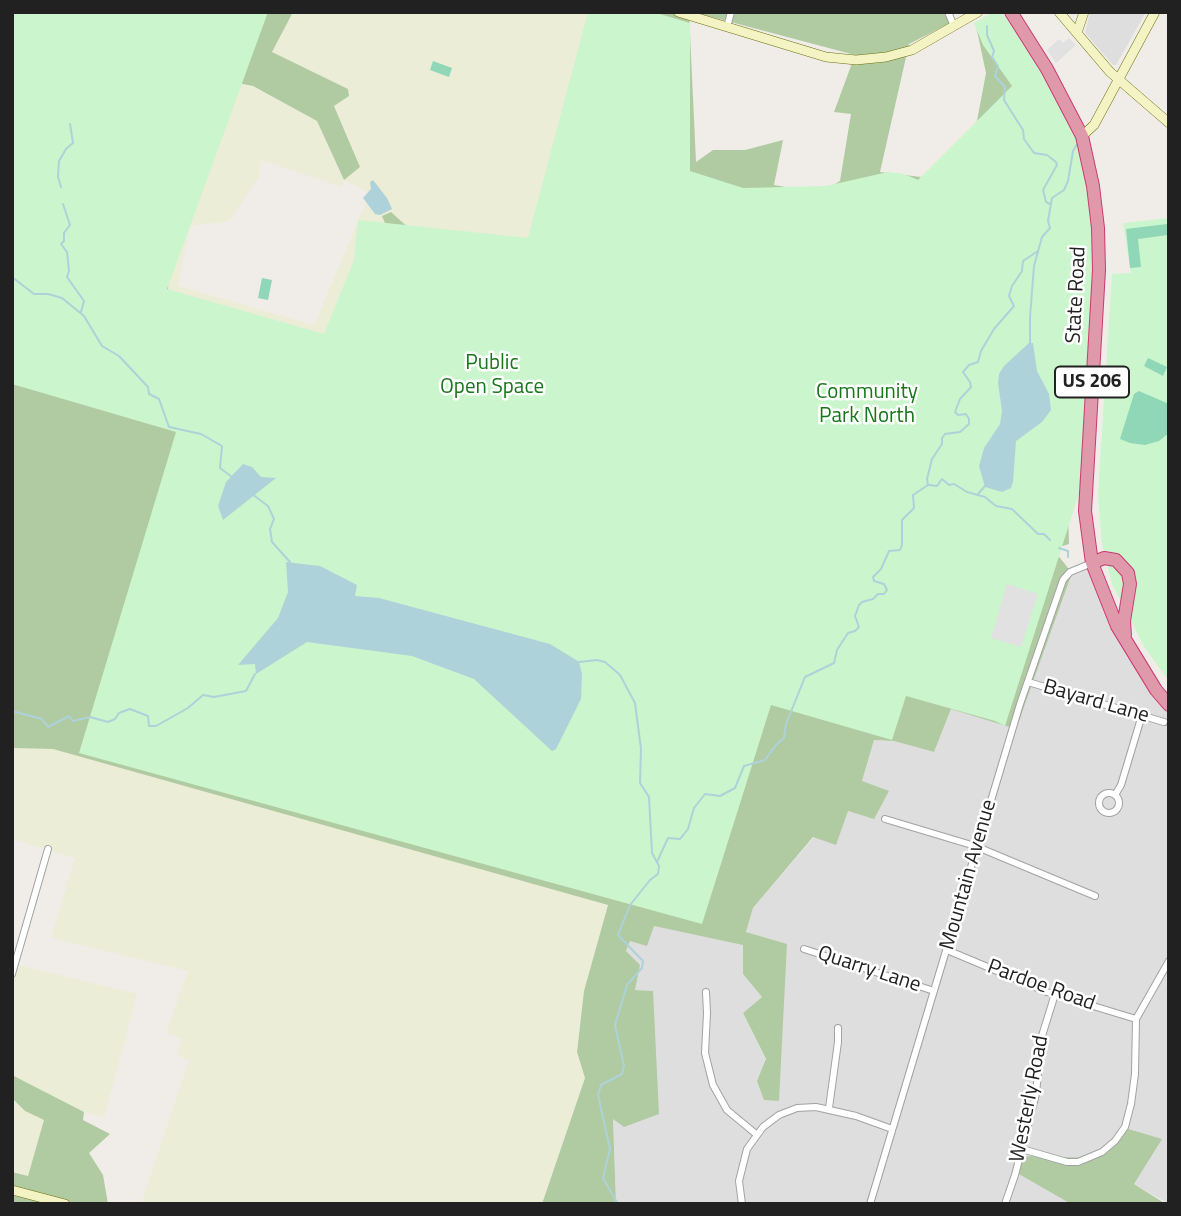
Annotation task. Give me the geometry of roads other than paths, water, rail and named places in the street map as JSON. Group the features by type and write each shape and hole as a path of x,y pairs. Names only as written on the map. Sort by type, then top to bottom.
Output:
{"highway":[{"name":"State Road","path":"1011,12 1047,69 1082,136 1093,186 1100,252 1085,511 1092,563 1107,606 1129,648 1169,705"},
{"path":"1092,563 1110,559 1121,564 1128,573 1130,584 1124,621 1125,638 1129,648"}],"street":[{"path":"678,12 826,57 856,60 900,54 924,44 978,12"},
{"path":"727,27 731,12"},
{"path":"948,12 954,26"},
{"path":"1059,12 1119,80 1169,122"},
{"path":"1073,29 1083,12"},
{"path":"1082,136 1094,125 1155,12"},
{"name":"Mountain Avenue","path":"870,1204 990,802 1063,580 1070,572 1092,563"},
{"name":"Bayard Lane","path":"1028,682 1164,722"},
{"path":"1115,795 1121,785 1142,715"},
{"path":"885,819 975,846 1095,896"},
{"path":"12,974 48,849"},
{"name":"Quarry Lane","path":"804,949 934,991"},
{"name":"Pardoe Road","path":"947,950 1055,994 1136,1019"},
{"path":"1022,1149 1067,1162 1078,1162 1094,1157 1115,1141 1125,1127 1132,1104 1136,1019 1169,961"},
{"path":"706,992 705,1054 710,1076 727,1110 756,1135"},
{"name":"Westerly Road","path":"1004,1204 1036,1094 1041,1039 1055,994"},
{"path":"829,1108 838,1028"},
{"path":"741,1204 741,1170 747,1149 771,1120 788,1111 806,1107 829,1108 892,1129"},
{"path":"12,1189 65,1204"}],"water":[{"path":"373,180 392,209 380,215 375,214 363,198 371,189 370,182"},
{"path":"1029,343 1033,343 1037,371 1049,394 1051,410 1042,422 1016,441 1013,482 1011,488 1002,492 985,487 979,466 984,448 1000,424 1002,411 999,374"},
{"path":"243,464 252,467 261,477 276,478 223,520 218,506 226,482"},
{"path":"286,562 320,566 357,585 355,596 379,598 550,644 579,662 582,674 581,699 556,749 552,751 474,679 412,656 307,642 256,674 255,664 238,665 278,618 288,592"}],"waterway":[{"path":"987,26 987,35 994,51 992,57 998,66 995,76 1005,87 1004,100 1034,153 1047,155 1056,162 1057,165 1043,190 1046,202 1050,204"},
{"path":"61,187 58,177 59,161 73,143 70,124"},
{"path":"1030,344 1034,266 1042,237 1050,228 1048,221 1052,198 1064,190 1077,144"},
{"path":"63,204 70,225 61,244 67,252 67,277 84,301 81,312"},
{"path":"657,862 668,838 680,839 688,829 694,808 705,794 720,796 735,788 744,766 765,760 784,738 786,724 805,677 834,663 837,650 848,633 859,627 855,616 859,605 878,594 884,594 887,590 884,584 874,581 873,577 881,569 889,551 900,550 902,520 914,508 913,495 928,485 932,459 945,434 960,432 969,424 966,414 958,415 955,412 960,399 971,387 963,372 969,365 978,362 994,329 1014,306 1009,296 1012,286 1022,271 1023,261 1038,251"},
{"path":"12,277 34,294 62,298 84,316 102,346 119,356 148,387 149,394 159,399 169,427 201,434 222,446 220,468 232,477"},
{"path":"929,485 937,486 942,479 949,485 954,484 967,492 985,497 996,506 1012,509 1038,534 1044,534 1050,540"},
{"path":"978,494 985,486"},
{"path":"252,494 268,506 274,519 270,529 272,542 290,562"},
{"path":"1059,548 1068,551 1068,557"},
{"path":"579,662 605,662 620,675 635,703 641,749 640,783 649,797 652,853 659,866 658,874 630,905 618,935 643,961 642,968 627,985 615,1025 624,1066 622,1074 601,1085 598,1095 610,1149 603,1178 618,1204"},
{"path":"12,711 42,719 48,727 69,716 73,721 90,717 108,722 115,719 119,713 130,709 148,716 149,726 156,726 188,708 203,695 214,697 246,691 255,674"}],"park label":[{"name":"Public Open Space","path":"492,376"},
{"name":"Community Park North","path":"867,405"}]}
